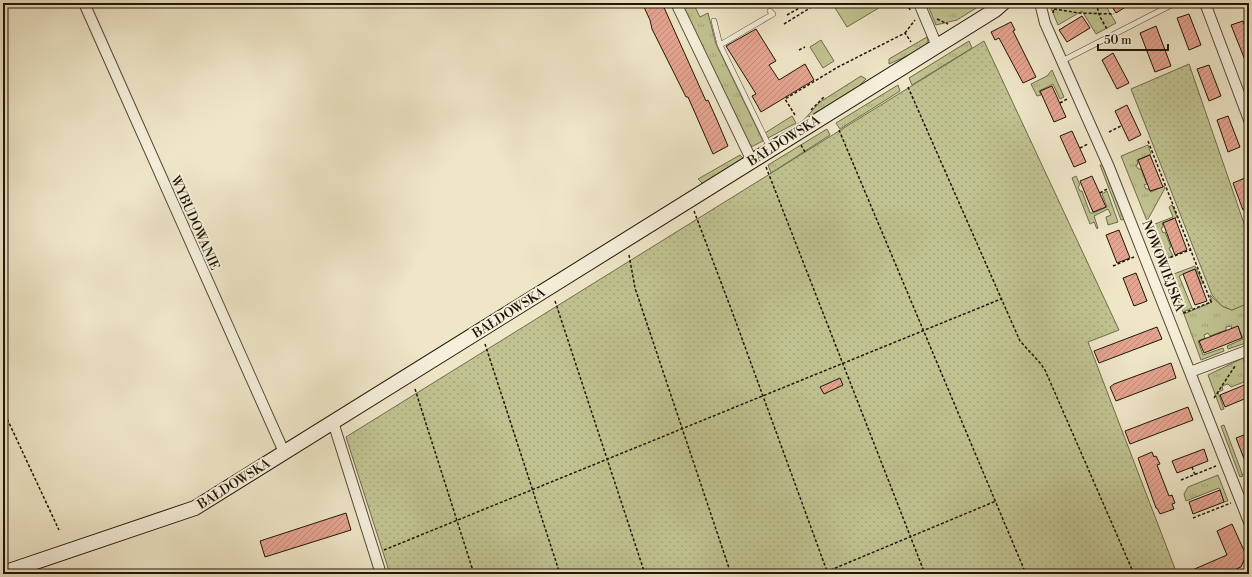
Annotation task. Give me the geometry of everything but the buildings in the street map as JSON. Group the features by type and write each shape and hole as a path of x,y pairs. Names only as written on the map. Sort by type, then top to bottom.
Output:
{"street":[{"name":"WYBUDOWANIE","path":"84,3 284,452"},
{"path":"676,3 752,160"},
{"path":"919,3 937,46"},
{"name":"BAŁDOWSKA","path":"3,573 195,508 999,6 1011,3"},
{"name":"NOWOWIEJSKA","path":"1035,3 1036,10 1049,21"},
{"name":"NOWOWIEJSKA","path":"1040,3 1049,21 1062,61 1109,167 1249,522"},
{"path":"1205,3 1249,120"},
{"path":"1190,372 1249,350"},
{"path":"333,422 381,574"}],"lane":[{"path":"1062,61 1175,3"},
{"path":"720,45 773,14 770,11"},
{"path":"714,21 720,45 770,149"}],"path":[{"path":"787,16 808,3"},
{"path":"784,24 818,3"},
{"path":"906,3 912,13"},
{"path":"1049,21 1055,3"},
{"path":"1096,3 1098,13 1107,30"},
{"path":"1054,9 1079,13 1114,14"},
{"path":"795,115 784,99 863,52 881,46 905,33 915,18"},
{"path":"935,18 948,24"},
{"path":"905,33 911,42"},
{"path":"800,50 805,47"},
{"path":"908,87 1020,341 1041,364 1044,370 1134,574"},
{"path":"1060,103 1067,99"},
{"path":"1109,132 1121,126"},
{"path":"839,130 1026,574"},
{"path":"1148,140 1211,302 1181,314"},
{"path":"800,143 805,152"},
{"path":"1080,148 1088,144"},
{"path":"765,166 925,574"},
{"path":"1100,193 1107,189"},
{"path":"693,210 764,397 827,573"},
{"path":"1161,261 1190,250"},
{"path":"629,255 635,288 730,574"},
{"path":"1113,266 1134,257"},
{"path":"384,550 764,397 1001,299"},
{"path":"555,301 645,574"},
{"path":"485,344 560,574"},
{"path":"1214,398 1236,365"},
{"path":"415,389 474,574"},
{"path":"3,410 59,530"},
{"path":"1181,480 1216,466"},
{"path":"1192,467 1195,475"},
{"path":"821,574 827,573 996,501"},
{"path":"1194,518 1231,503"},
{"path":"1208,508 1210,512"}],"green space":[{"path":"681,3 693,3 700,17 708,13 716,44 763,141 751,147"},
{"path":"832,3 887,3 847,27"},
{"path":"927,3 984,3 957,20 936,25"},
{"path":"1049,3 1104,3 1116,23 1096,34 1082,11 1058,25"},
{"path":"927,37 928,41 923,49 889,64 889,59"},
{"path":"821,40 834,61 823,68 810,47"},
{"path":"969,41 972,48 912,85 909,78"},
{"path":"984,41 1119,330 1088,342 1177,574 390,574 346,437"},
{"path":"1189,64 1249,238 1249,303 1232,310 1222,306 1212,295 1131,89"},
{"path":"1052,70 1064,97 1060,99 1053,84 1039,91 1041,95 1037,96 1031,84 1047,76"},
{"path":"861,76 866,79 853,92 774,140 771,140 801,123 820,102"},
{"path":"898,85 900,91 840,129 836,123"},
{"path":"792,116 796,123 768,138 765,133"},
{"path":"827,129 830,135 771,173 768,165"},
{"path":"1148,145 1151,154 1137,160 1138,164 1136,165 1138,169 1141,169 1147,184 1144,185 1146,189 1149,189 1151,192 1164,186 1165,188 1147,221 1121,156"},
{"path":"740,155 743,158 741,161 703,184 698,179"},
{"path":"1100,165 1103,165 1125,219 1121,220"},
{"path":"1076,176 1080,185 1078,187 1080,191 1082,191 1090,213 1107,207 1102,194 1107,191 1118,222 1108,225 1106,217 1111,215 1108,209 1094,216 1097,229 1094,222 1090,224 1072,178"},
{"path":"1172,205 1177,217 1162,223 1163,227 1161,228 1163,233 1165,232 1171,247 1169,248 1173,256 1162,260 1150,226 1173,217 1169,207"},
{"path":"1195,266 1203,283 1201,284 1195,269 1179,276 1192,308 1183,312 1167,274 1171,275"},
{"path":"1210,295 1222,306 1232,310 1245,304 1249,314 1249,342 1228,349 1227,346 1243,339 1238,326 1232,329 1231,326 1226,327 1226,330 1210,336 1208,333 1204,335 1205,338 1198,341 1203,355 1223,348 1224,351 1201,360 1184,314 1212,302"},
{"path":"1243,358 1249,377 1244,379 1244,382 1231,387 1228,384 1222,386 1223,390 1218,392 1224,409 1221,410 1208,375"},
{"path":"1224,425 1243,476 1240,477 1221,426"},
{"path":"1218,475 1228,501 1224,502 1219,488 1186,501 1184,494 1188,487"}]}
